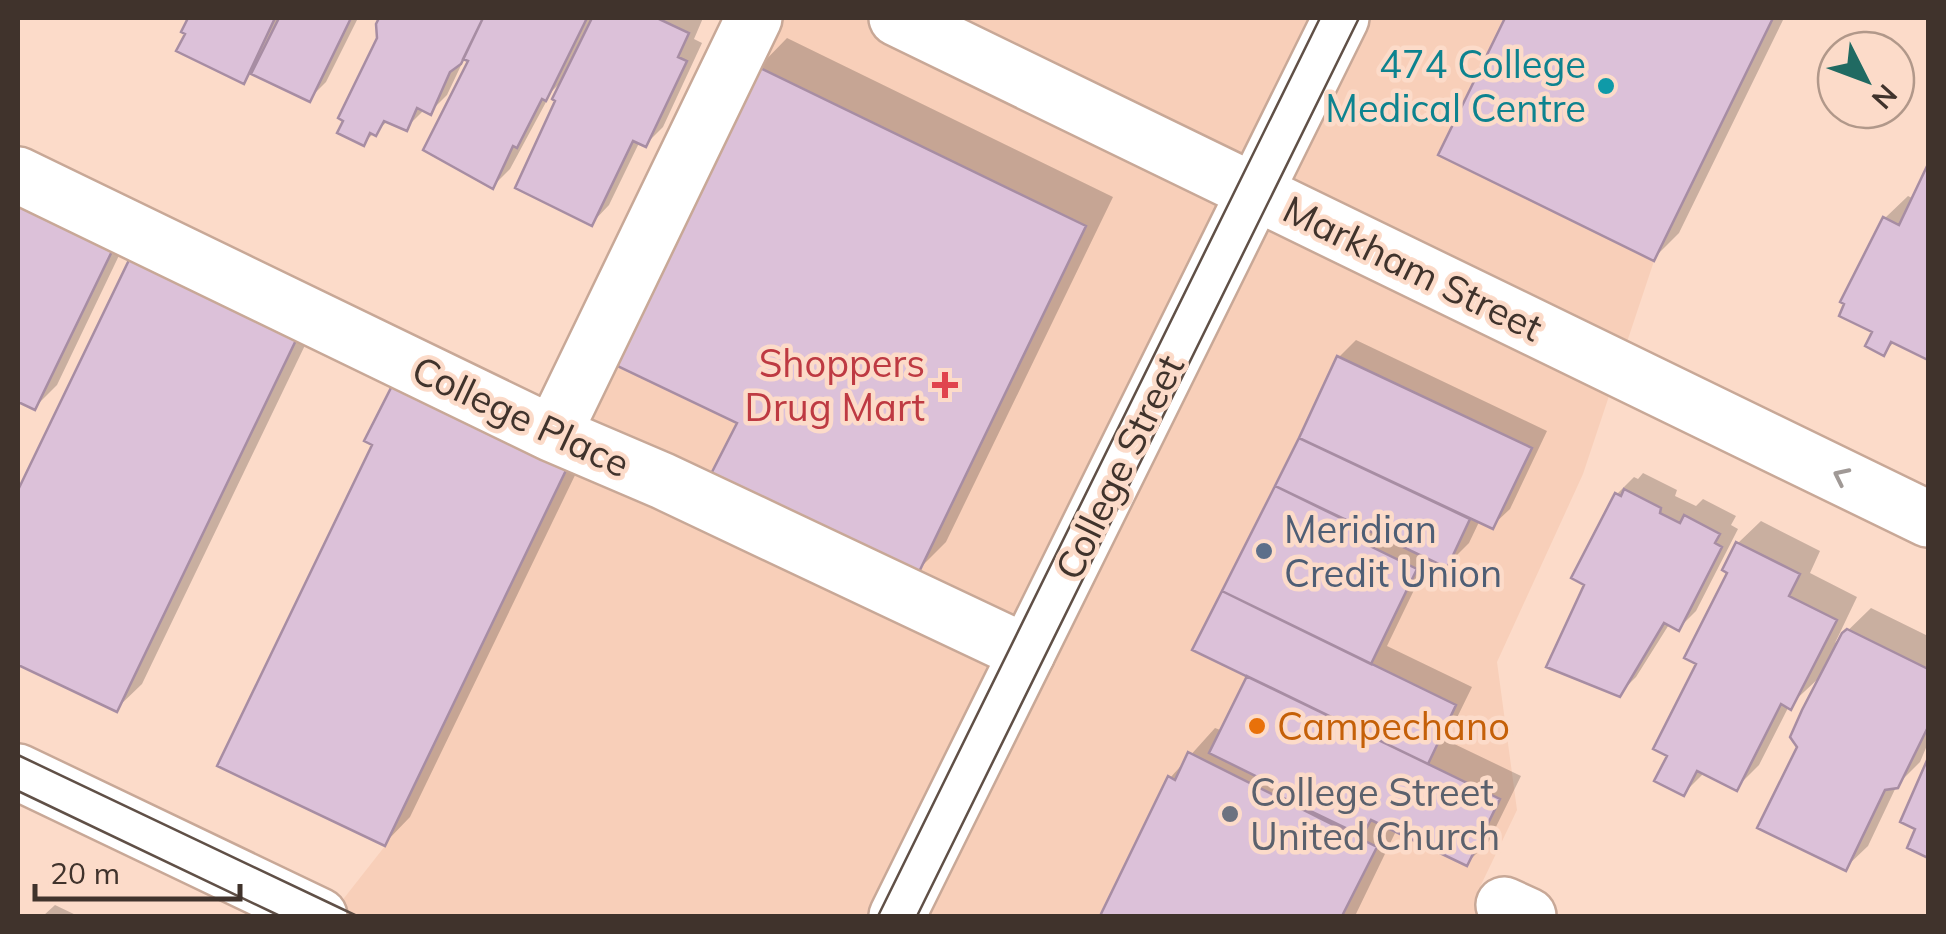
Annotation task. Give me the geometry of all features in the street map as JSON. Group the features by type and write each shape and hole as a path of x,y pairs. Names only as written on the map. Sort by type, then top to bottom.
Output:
{"main road":[{"path":"554,434 754,18"},
{"name":"Markham Street","path":"897,18 1928,519"},
{"name":"College Street","path":"897,916 1341,18"},
{"name":"College Place","path":"18,175 554,434 1027,652"},
{"path":"18,772 319,916"}],"shaded area":[{"path":"738,18 1773,18 1654,261 1583,474 1497,662 1517,810 1480,887 1537,916 330,916 385,846 569,465"}],"building":[{"path":"188,18 275,18 244,84 176,51"},
{"path":"279,18 351,18 310,102 251,74"},
{"path":"379,18 483,18 461,64 450,72 431,115 417,108 407,131 384,121 376,136 370,133 364,146 337,133 343,121 338,118 377,38"},
{"path":"483,18 587,18 546,101 542,99 517,148 513,146 493,189 423,150 468,61 463,59"},
{"path":"592,18 657,18 689,33 678,57 687,61 646,147 633,141 592,226 515,188 555,101 552,99"},
{"name":"474 College Medical Centre","path":"1505,18 1773,18 1654,261 1438,155"},
{"path":"756,66 1086,226 918,574 711,474 737,423 611,363"},
{"path":"1928,164 1928,360 1891,342 1884,356 1865,346 1872,332 1839,316 1844,304 1840,302 1883,217 1899,225"},
{"path":"18,196 116,243 35,410 18,402"},
{"path":"130,258 297,338 117,712 18,665 18,490"},
{"path":"1337,356 1532,448 1493,529 1299,438"},
{"path":"395,380 569,464 385,846 217,766 372,445 364,441"},
{"path":"1299,438 1470,519 1447,568 1275,486"},
{"path":"1275,486 1359,527 1366,544 1417,569 1371,664 1222,591"},
{"path":"1624,489 1680,523 1684,515 1720,534 1715,543 1722,547 1679,631 1664,623 1620,697 1546,667 1584,585 1571,578 1615,493 1621,496"},
{"path":"1736,542 1800,574 1789,596 1837,620 1791,710 1781,704 1737,791 1697,771 1684,796 1654,781 1667,756 1653,749 1696,664 1684,658 1727,573 1722,570"},
{"path":"1222,591 1456,705 1428,764 1192,650"},
{"path":"1847,629 1928,669 1928,727 1898,788 1885,790 1846,871 1757,828 1797,747 1790,737 1802,710"},
{"path":"1247,676 1500,799 1467,866 1371,820 1362,836 1279,796 1282,789 1209,753"},
{"name":"College Street United Church","path":"1188,752 1377,847 1342,916 1100,916 1168,776 1175,780"},
{"path":"1928,758 1928,858 1907,848 1915,829 1900,822"}],"tram line":[{"path":"878,916 1320,18"},
{"path":"917,916 1359,18"},
{"path":"18,755 357,916"},
{"path":"18,791 280,916"}],"place":[{"name":"474 College Medical Centre","path":"1606,86"},
{"name":"Shoppers Drug Mart","path":"945,385"},
{"name":"Meridian Credit Union","path":"1264,551"},
{"name":"Campechano","path":"1257,726"},
{"name":"College Street United Church","path":"1230,814"}]}
